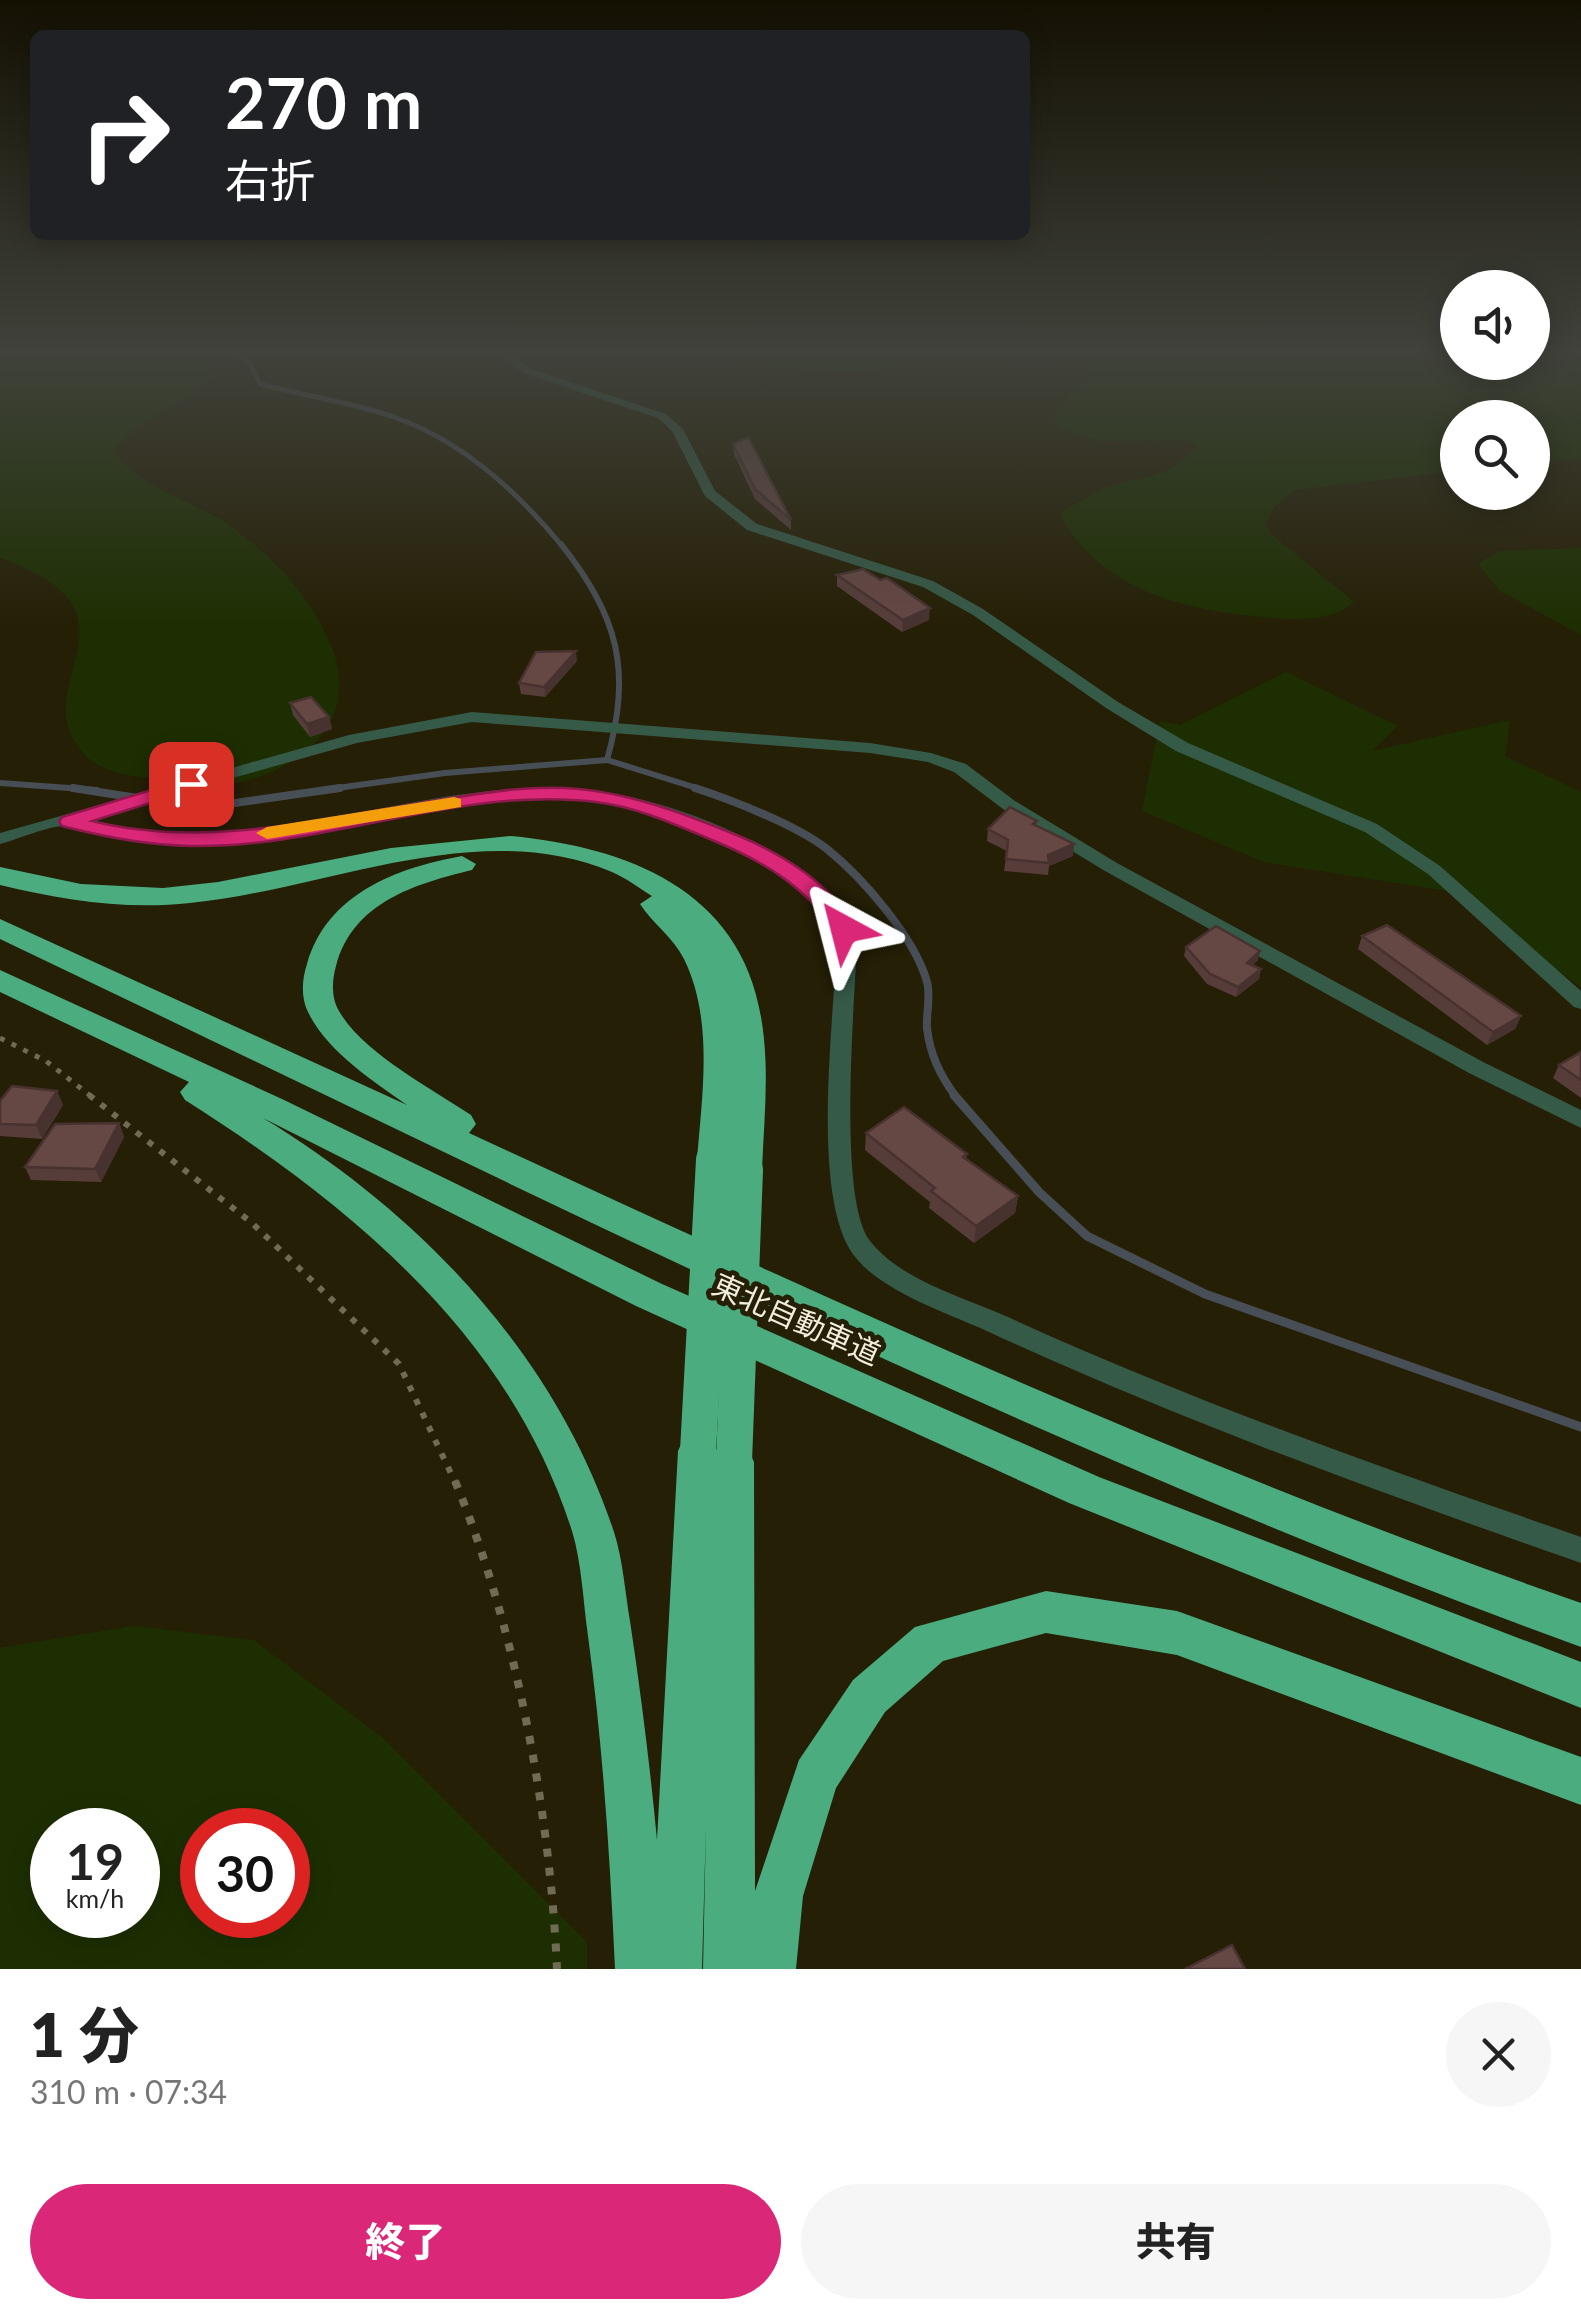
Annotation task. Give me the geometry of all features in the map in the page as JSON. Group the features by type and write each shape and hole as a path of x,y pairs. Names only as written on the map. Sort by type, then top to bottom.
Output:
{"highway":[{"path":"0,876 47,888 129,898 216,892 391,855 476,846 551,846 612,862 658,884 704,921 734,972 746,1018 749,1067 729,1165"},
{"path":"526,1171 357,1049 323,1011 317,984 322,954 335,930 374,897 421,873 487,861 563,866 628,888 673,920 702,962 713,995 729,1165 716,1457 676,1969"},
{"name":"東北自動車道","path":"0,928 863,1332 1398,1560 1581,1625"},
{"path":"17,989 250,1123 349,1194 444,1280 499,1344 555,1438 594,1534 620,1701 641,1969"},
{"name":"東北自動車道","path":"17,989 270,1107 649,1296 1030,1466 1581,1685"},
{"path":"716,1457 730,1969"},
{"path":"770,1969 778,1896 816,1776 868,1696 931,1642 1046,1612 1177,1633 1581,1782"}],"street":[{"path":"685,444 710,493 752,526 812,549 928,584 978,612 1112,705 1182,746 1371,828 1434,870 1581,1002"},
{"path":"0,838 70,822 158,792 355,738 446,719 472,717 663,735 870,748 931,758 960,768 1009,805 1110,867 1477,1068 1581,1120"},
{"path":"70,822 155,838 241,837 504,796 548,793 630,802 722,834 790,871 836,913 844,929 847,942 839,1145 844,1206 859,1244 894,1278 1052,1349 1340,1466 1581,1550"}],"path":[{"path":"0,1038 46,1061 252,1224 398,1364 456,1485 509,1645 553,1876 557,1969"}],"green space":[{"path":"0,444 119,444 115,448 132,471 226,523 260,549 313,610 332,648 339,677 337,704 327,727 311,747 290,763 238,783 190,784 119,773 101,766 86,756 69,730 66,704 79,627 71,603 47,580 0,558"},
{"path":"1196,444 1440,444 1440,473 1296,490 1275,506 1266,523 1271,534 1354,602 1335,613 1299,619 1204,609 1147,592 1097,561 1059,513 1103,488 1166,472 1199,445"},
{"path":"1550,444 1581,444 1581,459 1550,462"},
{"path":"1581,548 1581,635 1500,591 1478,564 1499,551"},
{"path":"1286,672 1398,726 1372,751 1510,720 1505,756 1581,792 1581,987 1447,891 1264,862 1142,811 1160,721 1180,725"},
{"path":"133,1626 254,1640 383,1738 587,1942 587,1969 0,1969 0,1648"}],"building":[{"path":"733,444 752,444 791,520 755,489"},
{"path":"863,569 880,580 887,578 930,608 903,620 837,575"},
{"path":"576,651 544,687 519,683 536,652"},
{"path":"311,697 329,717 307,724 290,703"},
{"path":"1010,807 1037,821 1033,824 1074,844 1048,855 1049,863 1006,859 1008,840 988,829"},
{"path":"1387,925 1521,1016 1493,1032 1362,936"},
{"path":"1216,926 1260,951 1247,963 1261,969 1238,987 1210,974 1186,947"},
{"path":"1581,1052 1581,1080 1559,1065"},
{"path":"12,1086 57,1091 36,1125 0,1124 0,1101"},
{"path":"904,1107 967,1154 963,1157 1018,1196 976,1226 931,1191 935,1188 866,1133"},
{"path":"119,1123 95,1169 25,1167 55,1124"},
{"path":"1232,1945 1245,1969 1185,1969"}],"waterway":[{"path":"449,444 508,488 563,547"},
{"path":"561,544 596,596 615,646 619,699 607,760"},
{"path":"323,790 445,773 607,760"},
{"path":"607,760 703,790"},
{"path":"0,783 76,789"},
{"path":"76,789 176,804 221,805 340,788"},
{"path":"695,788 763,814 814,840 871,892 900,928 921,965 928,988 927,1028 931,1047 956,1097"},
{"path":"76,789 97,790"},
{"path":"954,1095 1039,1192 1087,1236 1205,1294 1581,1427"}],"slow traffic":[{"path":"267,833 454,803"}],"route":[{"path":"191,784 70,822 113,833 190,840 241,837 504,796 562,793 600,797 663,812 759,852 818,894 836,913 844,929"}]}
